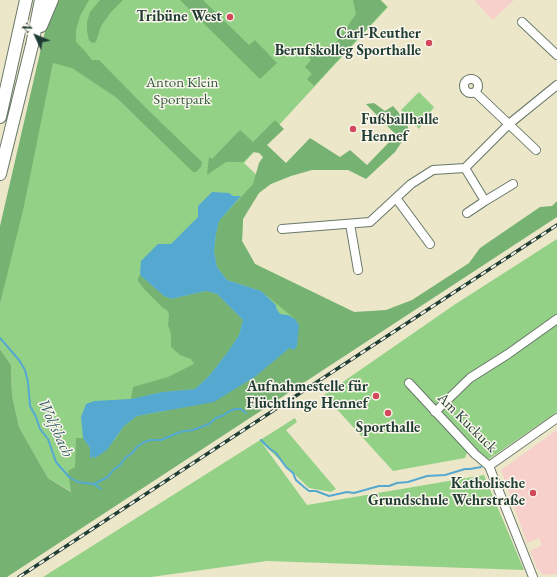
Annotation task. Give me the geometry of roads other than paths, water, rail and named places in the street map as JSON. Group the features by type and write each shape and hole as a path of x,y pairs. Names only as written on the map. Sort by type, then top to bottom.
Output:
{"highway":[{"path":"0,117 26,0"},
{"path":"0,174 32,45 40,0"},
{"path":"32,45 52,0"}],"street":[{"path":"522,22 557,55"},
{"path":"464,79 463,85 466,92 475,92 536,150"},
{"path":"282,229 370,222 411,184 433,170 465,168 509,124 557,86"},
{"path":"465,168 485,201"},
{"path":"467,212 513,184"},
{"path":"396,198 430,244"},
{"path":"350,224 358,270"},
{"path":"435,412 470,378 508,354 557,319"},
{"name":"Am Kuckuck","path":"409,383 475,454 489,466 533,577"},
{"path":"489,466 557,418"}],"water":[{"path":"212,192 229,193 233,196 241,196 219,221 214,251 217,267 227,280 261,291 276,305 276,308 280,314 288,315 295,319 299,325 297,346 294,350 289,348 256,376 214,402 137,416 124,426 107,450 95,458 90,458 90,448 83,438 81,417 86,404 94,401 131,399 162,392 195,389 209,376 239,335 243,320 217,294 206,291 171,299 164,296 140,275 141,261 158,244 171,244 198,217 198,206"}],"waterway":[{"name":"Wolfsbach","path":"0,338 19,360 25,370 28,382 30,406 40,429 48,439 56,462 69,477 78,482 94,484 108,477 125,458 144,442 161,440 180,432 193,430 209,424 216,418 235,409 241,409 246,413"},
{"name":"Wolfsbach","path":"261,440 276,453 286,467 293,473 296,480 304,487 309,491 316,491 329,496 347,492 354,493 379,486 389,486 397,483 408,482 427,476 445,475 465,469 481,467"},
{"name":"Wolfsbach","path":"94,484 101,489"}],"railway":[{"path":"19,577 557,225"}],"place":[{"name":"Tribüne West","path":"230,17"},
{"name":"Carl-Reuther Berufskolleg Sporthalle","path":"429,43"},
{"name":"Fußballhalle Hennef","path":"353,129"},
{"name":"Aufnahmestelle für Flüchtlinge Hennef","path":"376,396"},
{"name":"Sporthalle","path":"388,413"},
{"name":"Katholische Grundschule Wehrstraße","path":"533,493"}],"park label":[{"name":"Anton Klein Sportpark","path":"182,92"}]}
